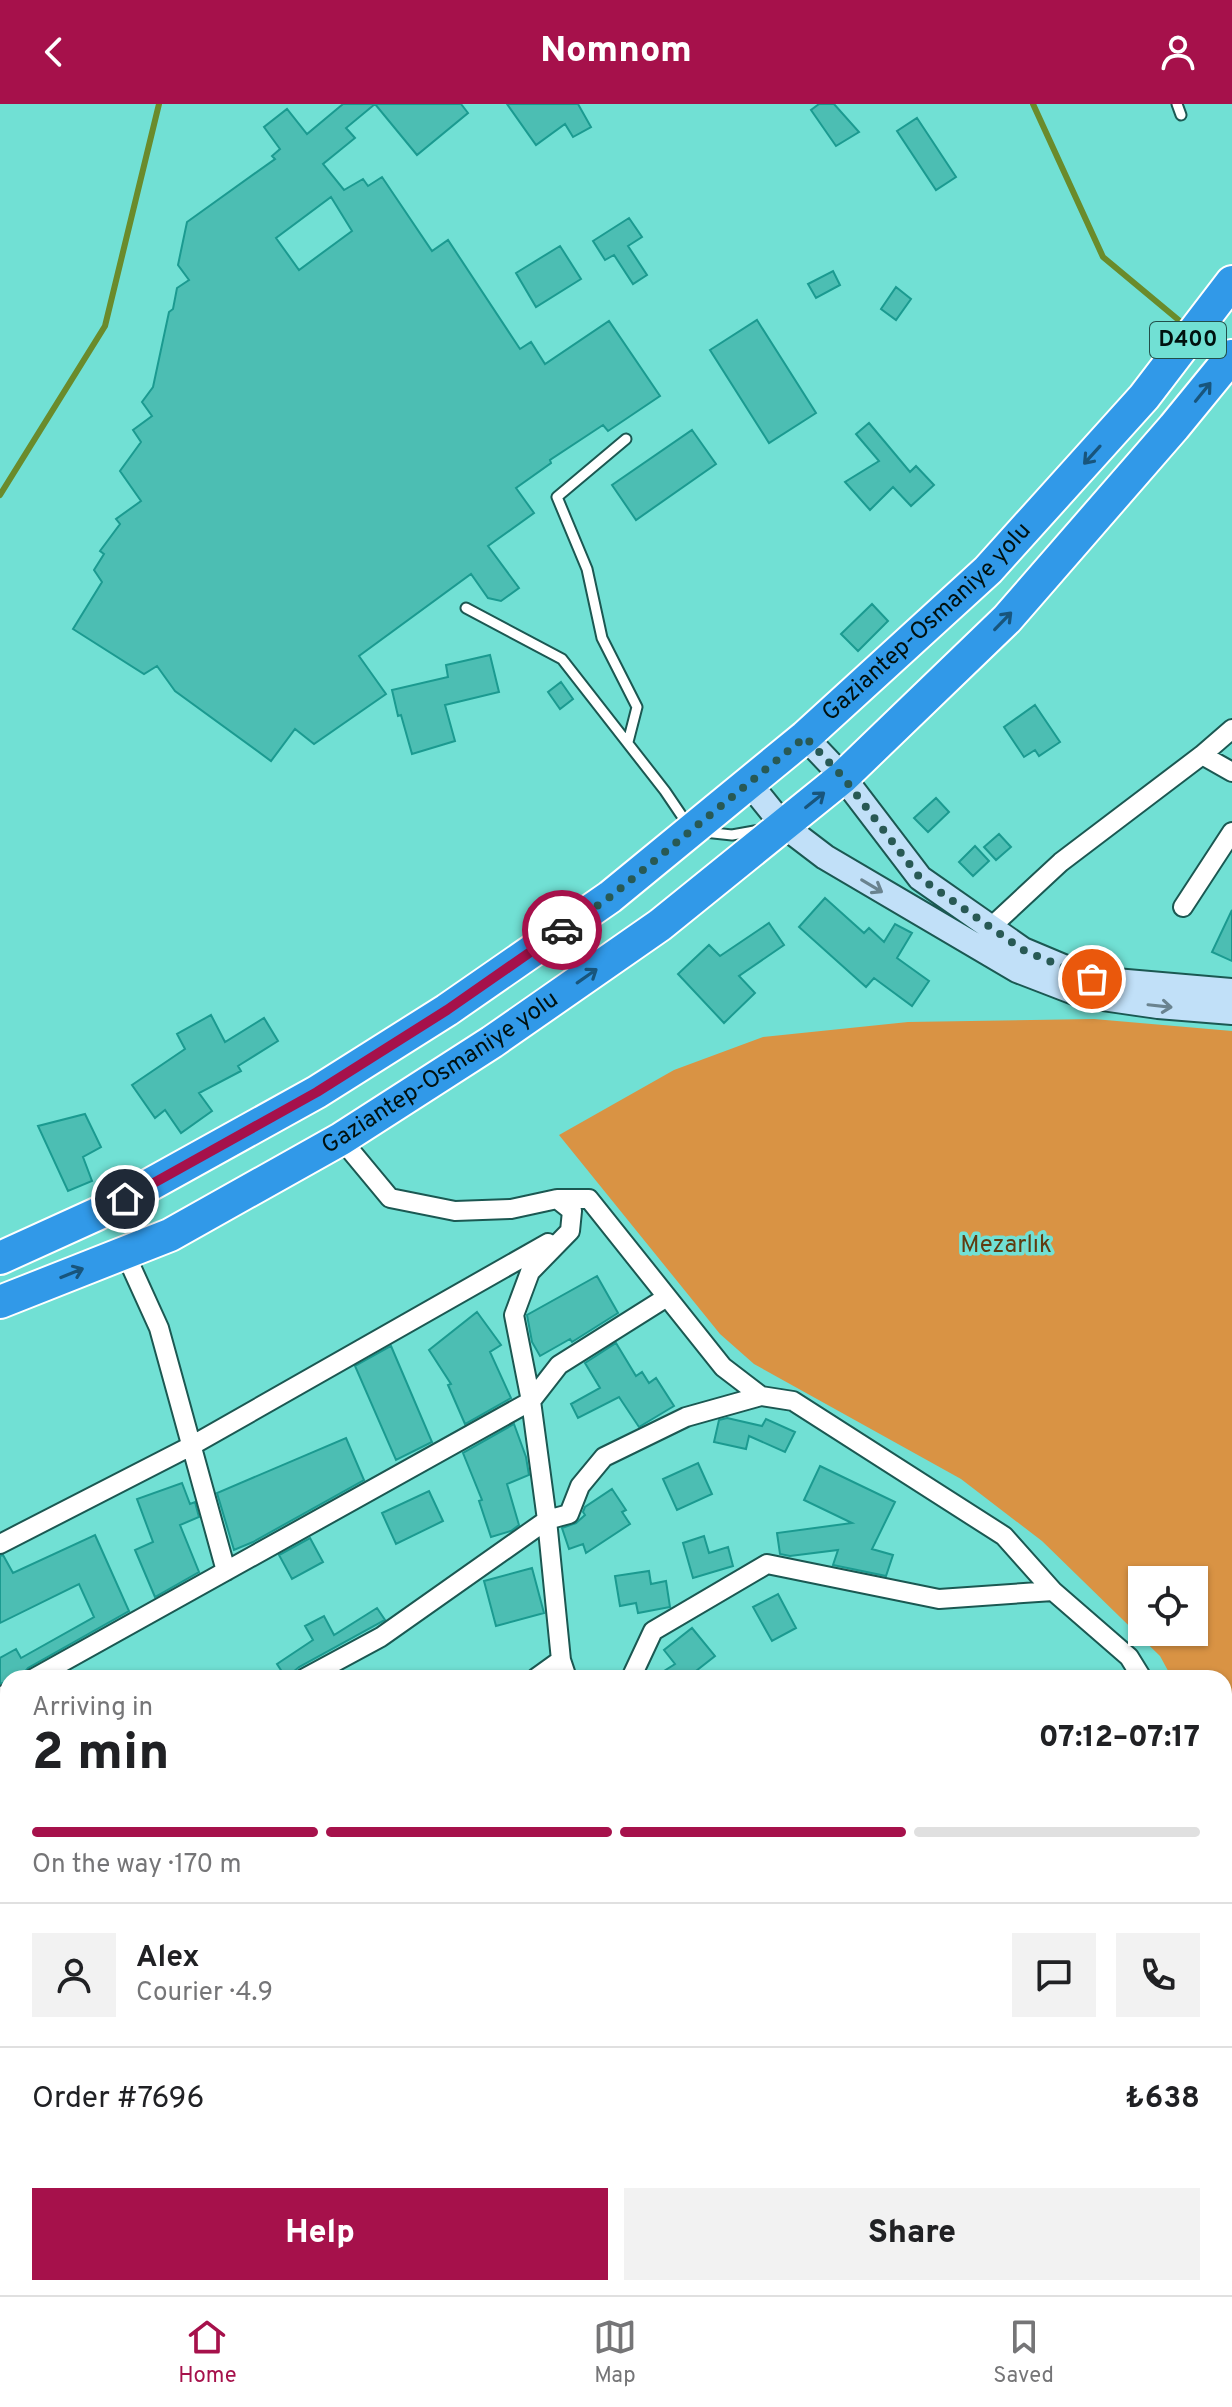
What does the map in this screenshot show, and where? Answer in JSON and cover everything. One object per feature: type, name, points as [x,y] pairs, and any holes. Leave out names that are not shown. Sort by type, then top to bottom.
[{"type":"highway","name":"Gaziantep-Osmaniye yolu","points":[[0,1258],[97,1214],[317,1092],[447,1010],[598,906],[805,737],[988,570],[1144,397],[1232,282]]},
{"type":"highway","name":"Gaziantep-Osmaniye yolu","points":[[0,1302],[170,1235],[341,1139],[492,1042],[660,925],[843,777],[1007,619],[1232,356]]},
{"type":"street","points":[[991,927],[1061,862],[1232,729]]},
{"type":"street","points":[[805,737],[843,777],[920,878],[1023,950],[1092,979],[1232,991]]},
{"type":"street","points":[[1202,755],[1232,772]]},
{"type":"street","points":[[749,783],[783,825],[825,857],[1017,970],[1082,995],[1232,1012]]},
{"type":"street","points":[[1183,907],[1232,832]]},
{"type":"street","points":[[341,1139],[390,1198],[455,1211],[511,1209],[557,1199],[589,1199],[723,1367],[761,1396]]},
{"type":"street","points":[[557,1199],[572,1211],[570,1231],[530,1272],[514,1315],[531,1401],[564,1669]]},
{"type":"street","points":[[0,1544],[191,1446],[570,1231]]},
{"type":"street","points":[[124,1251],[159,1328],[226,1571]]},
{"type":"street","points":[[48,1670],[531,1401],[559,1365],[667,1297]]},
{"type":"street","points":[[320,1670],[381,1637],[547,1520],[569,1514],[580,1486],[604,1457],[686,1417],[761,1396],[793,1401],[1004,1536],[1053,1591],[1129,1657],[1137,1670]]},
{"type":"street","points":[[635,1670],[653,1631],[767,1564],[939,1599],[1053,1591]]},
{"type":"lane","points":[[1177,104],[1181,115]]},
{"type":"lane","points":[[626,439],[557,497],[587,569],[602,638],[637,707],[628,742]]},
{"type":"lane","points":[[466,608],[562,659],[692,830],[732,835],[783,825]]},
{"type":"green space","name":"Mezarlık","points":[[1094,1019],[1232,1031],[1232,1670],[1168,1670],[1150,1646],[1208,1646],[1208,1566],[1128,1566],[1128,1625],[1042,1541],[961,1479],[754,1364],[720,1334],[559,1135],[674,1070],[763,1037],[908,1022]]},
{"type":"building","points":[[343,104],[375,104],[346,128],[355,138],[323,164],[344,190],[363,179],[368,186],[382,177],[432,251],[448,240],[520,349],[531,342],[545,364],[609,321],[660,396],[608,431],[603,425],[550,460],[551,463],[516,488],[534,513],[488,546],[519,588],[501,601],[488,598],[471,574],[359,656],[386,694],[314,744],[295,729],[271,761],[175,691],[157,666],[144,674],[73,629],[102,582],[94,570],[104,554],[100,551],[120,524],[116,519],[141,501],[120,471],[141,442],[133,430],[152,416],[142,402],[153,387],[177,288],[189,280],[178,265],[187,222],[275,159],[272,156],[280,149],[264,127],[287,109],[307,134]],"holes":[[[331,197],[352,231],[299,270],[276,238]]]},
{"type":"building","points":[[375,104],[461,104],[468,113],[417,155]]},
{"type":"building","points":[[507,104],[578,104],[591,127],[573,137],[565,124],[536,145]]},
{"type":"building","points":[[819,104],[834,104],[859,132],[836,146],[811,110]]},
{"type":"building","points":[[917,118],[956,177],[936,190],[897,131]]},
{"type":"building","points":[[629,218],[642,237],[628,246],[647,275],[633,284],[614,255],[605,260],[593,241]]},
{"type":"building","points":[[560,246],[581,279],[536,307],[516,273]]},
{"type":"building","points":[[833,271],[840,285],[816,298],[808,284]]},
{"type":"building","points":[[896,287],[911,299],[896,320],[881,309]]},
{"type":"building","points":[[757,320],[816,413],[769,443],[710,350]]},
{"type":"building","points":[[869,423],[910,472],[916,466],[934,485],[911,506],[893,487],[870,510],[845,482],[879,461],[856,434]]},
{"type":"building","points":[[692,430],[716,464],[636,520],[612,485]]},
{"type":"building","points":[[872,604],[888,621],[858,651],[841,634]]},
{"type":"building","points":[[490,655],[499,692],[445,705],[455,741],[412,754],[392,690],[448,677],[446,665]]},
{"type":"building","points":[[561,682],[573,699],[560,709],[548,692]]},
{"type":"building","points":[[1035,705],[1060,742],[1039,756],[1035,750],[1024,757],[1004,727]]},
{"type":"building","points":[[936,798],[949,812],[928,832],[914,818]]},
{"type":"building","points":[[999,834],[1011,847],[996,860],[984,847]]},
{"type":"building","points":[[975,846],[989,861],[973,876],[959,862]]},
{"type":"building","points":[[825,898],[864,933],[869,928],[884,942],[895,924],[912,933],[897,958],[929,981],[912,1006],[874,978],[866,987],[799,927]]},
{"type":"building","points":[[1232,910],[1232,961],[1212,952]]},
{"type":"building","points":[[769,923],[784,945],[739,976],[755,993],[724,1023],[678,974],[709,945],[720,956]]},
{"type":"building","points":[[211,1015],[225,1042],[264,1018],[278,1041],[238,1066],[241,1071],[199,1093],[212,1111],[181,1133],[165,1110],[155,1118],[132,1085],[185,1049],[177,1034]]},
{"type":"building","points":[[85,1114],[101,1147],[83,1157],[92,1181],[68,1191],[38,1126]]},
{"type":"building","points":[[597,1276],[618,1313],[572,1342],[570,1339],[540,1356],[532,1342],[527,1315]]},
{"type":"building","points":[[477,1312],[501,1345],[490,1352],[511,1398],[465,1424],[448,1385],[451,1384],[429,1350]]},
{"type":"building","points":[[616,1343],[636,1376],[642,1372],[649,1383],[656,1378],[674,1406],[639,1427],[619,1397],[578,1418],[571,1404],[600,1388],[585,1363]]},
{"type":"building","points":[[391,1346],[432,1442],[396,1460],[355,1366]]},
{"type":"building","points":[[727,1418],[762,1426],[766,1419],[795,1432],[785,1452],[749,1436],[746,1449],[714,1442],[719,1420]]},
{"type":"building","points":[[514,1424],[529,1475],[507,1484],[519,1525],[491,1537],[479,1501],[482,1500],[463,1453]]},
{"type":"building","points":[[346,1438],[364,1480],[234,1550],[217,1493]]},
{"type":"building","points":[[698,1463],[712,1494],[677,1510],[663,1479]]},
{"type":"building","points":[[820,1466],[895,1502],[872,1549],[893,1555],[886,1576],[833,1565],[838,1550],[790,1556],[780,1554],[777,1533],[852,1523],[804,1500]]},
{"type":"building","points":[[182,1483],[190,1504],[195,1502],[199,1517],[180,1525],[199,1572],[155,1597],[135,1550],[153,1542],[137,1499]]},
{"type":"building","points":[[612,1489],[626,1510],[622,1512],[630,1524],[586,1553],[583,1544],[569,1549],[562,1528],[576,1523],[585,1515],[585,1507]]},
{"type":"building","points":[[429,1491],[443,1521],[396,1544],[382,1513]]},
{"type":"building","points":[[95,1535],[129,1611],[26,1670],[0,1670],[0,1658],[16,1649],[21,1658],[94,1617],[79,1584],[0,1623],[0,1556],[3,1555],[13,1573]]},
{"type":"building","points":[[704,1536],[709,1553],[728,1547],[733,1566],[693,1578],[683,1543]]},
{"type":"building","points":[[310,1538],[323,1562],[292,1579],[279,1555]]},
{"type":"building","points":[[532,1568],[544,1613],[496,1626],[484,1581]]},
{"type":"building","points":[[649,1571],[651,1584],[666,1581],[670,1607],[638,1613],[636,1603],[620,1606],[615,1576]]},
{"type":"building","points":[[778,1594],[796,1628],[772,1641],[753,1607]]},
{"type":"building","points":[[377,1608],[385,1620],[295,1670],[281,1670],[277,1664],[313,1640],[305,1626],[324,1616],[334,1635]]},
{"type":"building","points":[[692,1628],[715,1656],[697,1670],[666,1670],[675,1664],[664,1650]]},
{"type":"waterway","points":[[0,495],[105,326],[159,104]]},
{"type":"waterway","points":[[1033,104],[1103,257],[1187,327]]},
{"type":"waterway","points":[[1201,340],[1220,356]]},
{"type":"way so far","points":[[562,930],[610,897],[805,737],[843,777],[920,878],[1023,950],[1092,979]]},
{"type":"route","points":[[125,1199],[317,1092],[447,1010],[562,930]]}]
